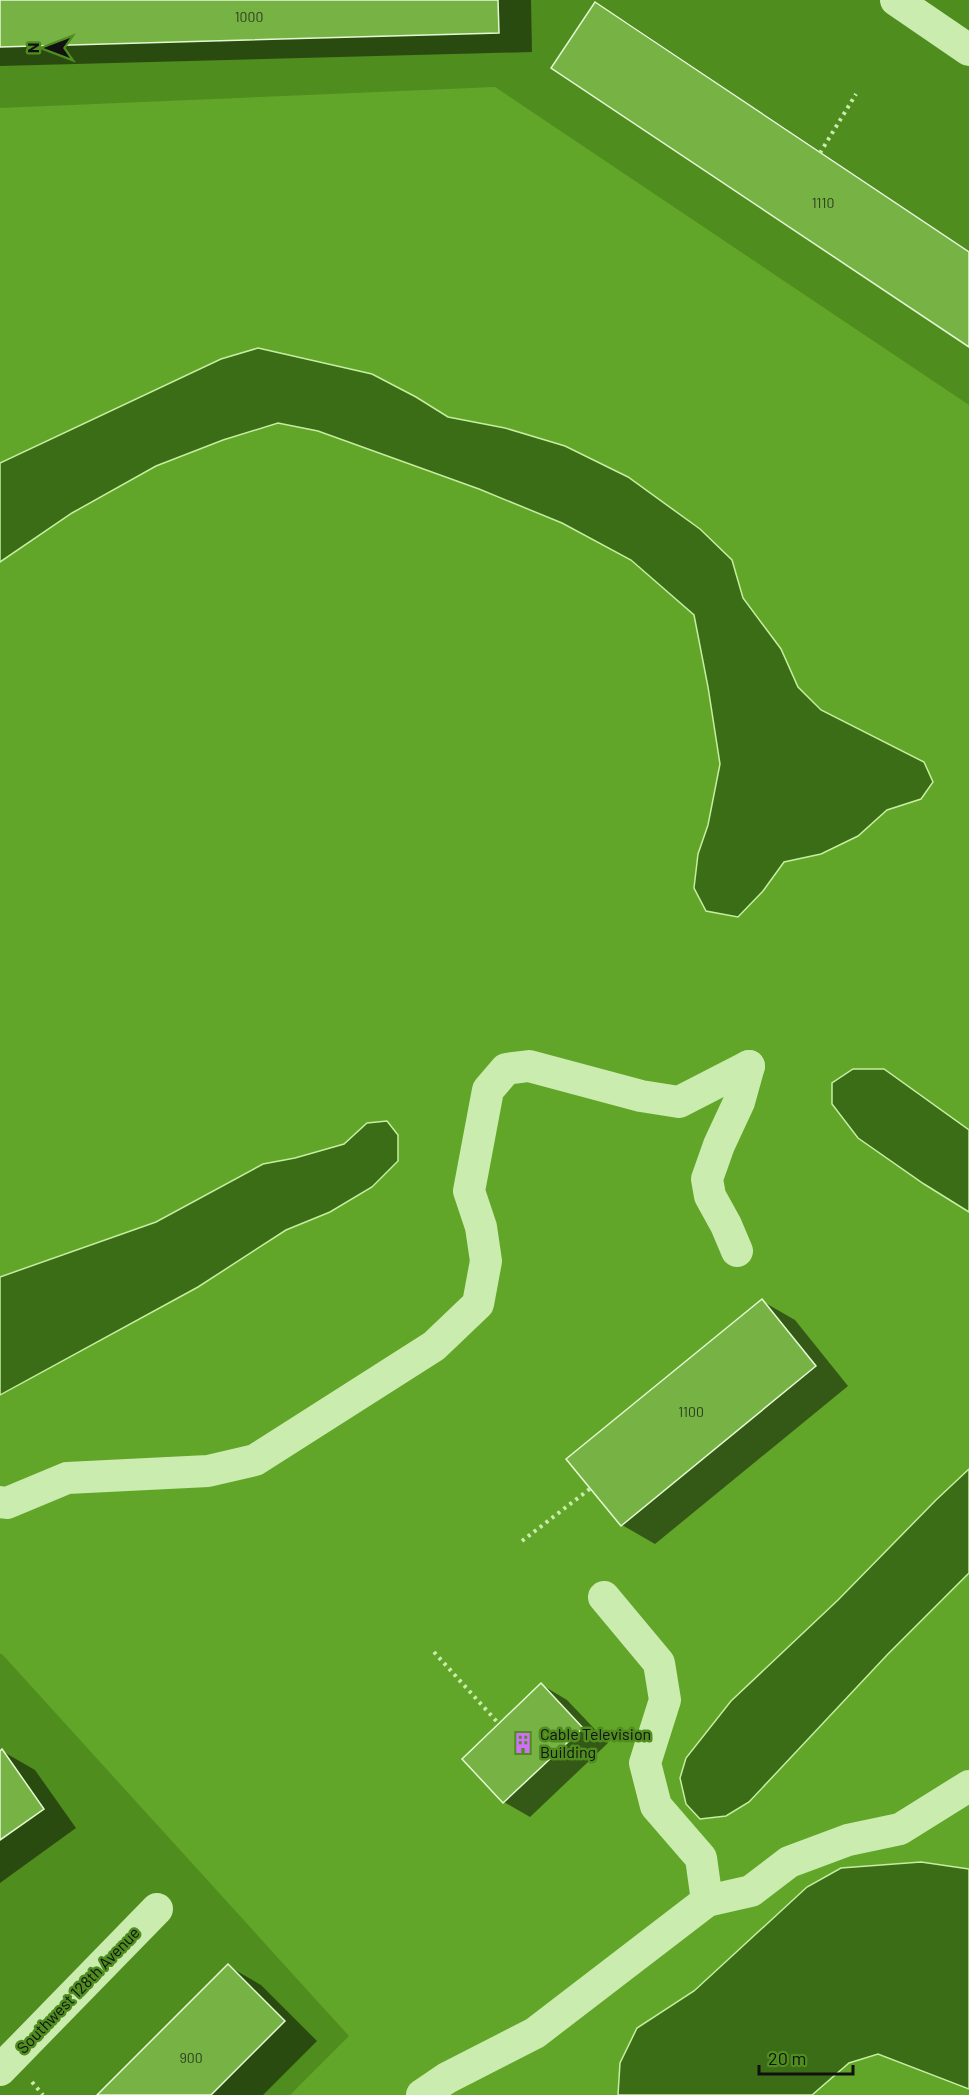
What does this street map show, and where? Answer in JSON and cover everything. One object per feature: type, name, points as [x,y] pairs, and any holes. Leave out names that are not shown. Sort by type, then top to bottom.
[{"type":"street","points":[[896,0],[969,50]]},
{"type":"street","points":[[0,1502],[7,1503],[67,1479],[208,1471],[255,1460],[435,1346],[478,1304],[486,1261],[481,1227],[470,1191],[488,1090],[506,1069],[529,1066],[641,1096],[679,1102],[749,1066],[739,1102],[719,1145],[707,1179],[710,1196],[737,1251]]},
{"type":"street","points":[[604,1597],[659,1663],[665,1700],[645,1763],[656,1806],[701,1858],[707,1901]]},
{"type":"street","points":[[422,2095],[447,2078],[535,2033],[707,1901],[751,1891],[789,1862],[848,1840],[900,1829],[969,1786]]},
{"type":"street","name":"Southwest 128th Avenue","points":[[0,2070],[157,1909]]},
{"type":"path","points":[[820,153],[856,94]]},
{"type":"path","points":[[522,1541],[591,1488]]},
{"type":"path","points":[[435,1652],[499,1724]]},
{"type":"shaded area","points":[[495,87],[969,405],[969,2095],[290,2095],[349,2036],[0,1654],[0,108]]},
{"type":"shaded area","points":[[258,348],[372,374],[448,417],[505,428],[565,446],[628,477],[700,529],[732,560],[743,598],[781,649],[798,687],[821,710],[924,762],[933,782],[921,799],[887,810],[858,836],[821,854],[784,862],[763,891],[738,917],[706,911],[694,888],[698,854],[708,825],[720,764],[694,615],[631,560],[562,523],[479,489],[318,431],[278,423],[223,440],[156,466],[72,513],[0,562],[0,463],[221,359]]},
{"type":"shaded area","points":[[853,1069],[884,1069],[969,1130],[969,1212],[858,1138],[832,1104],[832,1083]]},
{"type":"shaded area","points":[[387,1121],[398,1135],[398,1161],[372,1187],[330,1212],[286,1230],[198,1287],[0,1395],[0,1277],[156,1222],[263,1164],[295,1158],[344,1144],[367,1123]]},
{"type":"shaded area","points":[[969,1469],[969,1573],[887,1655],[749,1802],[726,1816],[700,1819],[686,1804],[680,1778],[686,1758],[731,1701],[838,1600]]},
{"type":"shaded area","points":[[921,1862],[969,1869],[969,2089],[878,2054],[849,2063],[812,2095],[618,2095],[620,2063],[637,2028],[694,1991],[807,1887],[841,1868]]},
{"type":"building","points":[[0,0],[498,0],[499,33],[0,47]]},
{"type":"building","points":[[595,2],[969,252],[969,347],[551,68]]},
{"type":"building","points":[[762,1299],[816,1366],[621,1526],[566,1459]]},
{"type":"building","name":"Cable Television Building","points":[[541,1683],[583,1728],[503,1803],[462,1759]]},
{"type":"building","points":[[2,1749],[44,1809],[0,1840],[0,1751]]},
{"type":"building","points":[[228,1964],[285,2021],[211,2095],[97,2095]]},
{"type":"place","name":"Cable Television Building","points":[[523,1743]]}]
